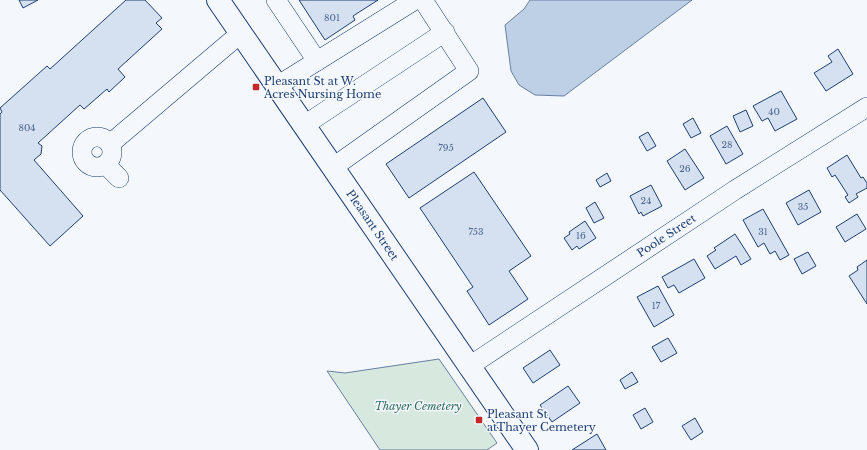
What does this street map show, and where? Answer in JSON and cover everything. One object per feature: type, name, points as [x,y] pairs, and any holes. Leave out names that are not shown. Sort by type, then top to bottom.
[{"type":"main road","name":"Pleasant Street","points":[[218,0],[468,367],[527,450]]},
{"type":"street","points":[[276,0],[317,61]]},
{"type":"street","points":[[276,86],[415,0]]},
{"type":"street","points":[[332,168],[469,71],[445,32],[422,0]]},
{"type":"street","points":[[303,126],[445,32]]},
{"type":"street","points":[[110,144],[240,34]]},
{"type":"street","name":"Poole Street","points":[[468,367],[760,173],[867,107]]},
{"type":"street","points":[[98,137],[105,139],[110,144],[113,152],[111,159],[112,171],[92,167],[85,163],[81,149],[85,142],[91,138],[98,137]]},
{"type":"green space","name":"Thayer Cemetery","points":[[439,359],[497,443],[487,450],[380,450],[327,371],[345,373]]},
{"type":"water","points":[[530,0],[692,0],[564,96],[535,95],[519,85],[511,71],[505,25],[524,9]]},
{"type":"building","points":[[19,0],[38,0],[23,8]]},
{"type":"building","points":[[126,0],[145,0],[162,18],[156,23],[162,29],[118,69],[125,77],[109,92],[107,89],[84,109],[80,105],[38,143],[42,146],[41,154],[34,160],[83,216],[50,246],[0,190],[0,114],[2,112],[0,108],[47,66],[50,69]]},
{"type":"building","points":[[299,0],[378,0],[353,16],[355,20],[325,40]]},
{"type":"building","points":[[838,49],[853,74],[826,91],[814,73],[832,62],[828,56]]},
{"type":"building","points":[[781,91],[797,119],[775,131],[768,118],[762,121],[753,106]]},
{"type":"building","points":[[483,98],[506,132],[409,198],[386,164]]},
{"type":"building","points":[[746,110],[753,126],[740,132],[733,116]]},
{"type":"building","points":[[693,118],[701,133],[691,138],[683,124]]},
{"type":"building","points":[[727,126],[743,154],[726,164],[710,136]]},
{"type":"building","points":[[648,132],[656,146],[647,151],[639,137]]},
{"type":"building","points":[[685,149],[704,178],[685,190],[667,161]]},
{"type":"building","points":[[847,155],[861,178],[863,177],[867,183],[867,188],[856,194],[858,197],[849,203],[845,197],[848,195],[835,175],[832,177],[827,168]]},
{"type":"building","points":[[474,172],[531,256],[509,271],[528,299],[489,325],[467,291],[473,287],[420,208]]},
{"type":"building","points":[[607,173],[611,181],[600,187],[596,180]]},
{"type":"building","points":[[651,185],[662,206],[643,216],[641,212],[639,214],[630,196]]},
{"type":"building","points":[[809,190],[821,212],[798,225],[786,203]]},
{"type":"building","points":[[595,202],[604,218],[594,223],[586,208]]},
{"type":"building","points":[[763,209],[789,255],[780,260],[775,251],[770,254],[764,243],[758,247],[743,220]]},
{"type":"building","points":[[857,214],[866,229],[845,242],[836,227]]},
{"type":"building","points":[[585,221],[596,238],[579,249],[577,246],[572,250],[564,238],[570,234],[569,232]]},
{"type":"building","points":[[735,234],[751,259],[741,265],[736,256],[715,269],[707,256],[716,250],[714,248]]},
{"type":"building","points":[[808,252],[816,266],[802,274],[794,259]]},
{"type":"building","points":[[694,259],[705,278],[679,293],[674,285],[668,288],[662,277]]},
{"type":"building","points":[[867,260],[867,304],[849,276],[858,270],[857,267]]},
{"type":"building","points":[[658,286],[674,315],[654,327],[637,297]]},
{"type":"building","points":[[668,338],[677,353],[661,362],[652,347]]},
{"type":"building","points":[[550,350],[560,365],[533,383],[523,368]]},
{"type":"building","points":[[632,372],[638,382],[625,389],[620,380]]},
{"type":"building","points":[[568,386],[580,403],[552,422],[540,405]]},
{"type":"building","points":[[645,408],[653,422],[641,429],[633,415]]},
{"type":"building","points":[[695,418],[703,432],[691,440],[682,426]]},
{"type":"building","points":[[597,434],[606,450],[572,450]]},
{"type":"place","name":"Pleasant St at W. Acres Nursing Home","points":[[256,87]]},
{"type":"place","name":"Pleasant St atThayer Cemetery","points":[[479,420]]}]
